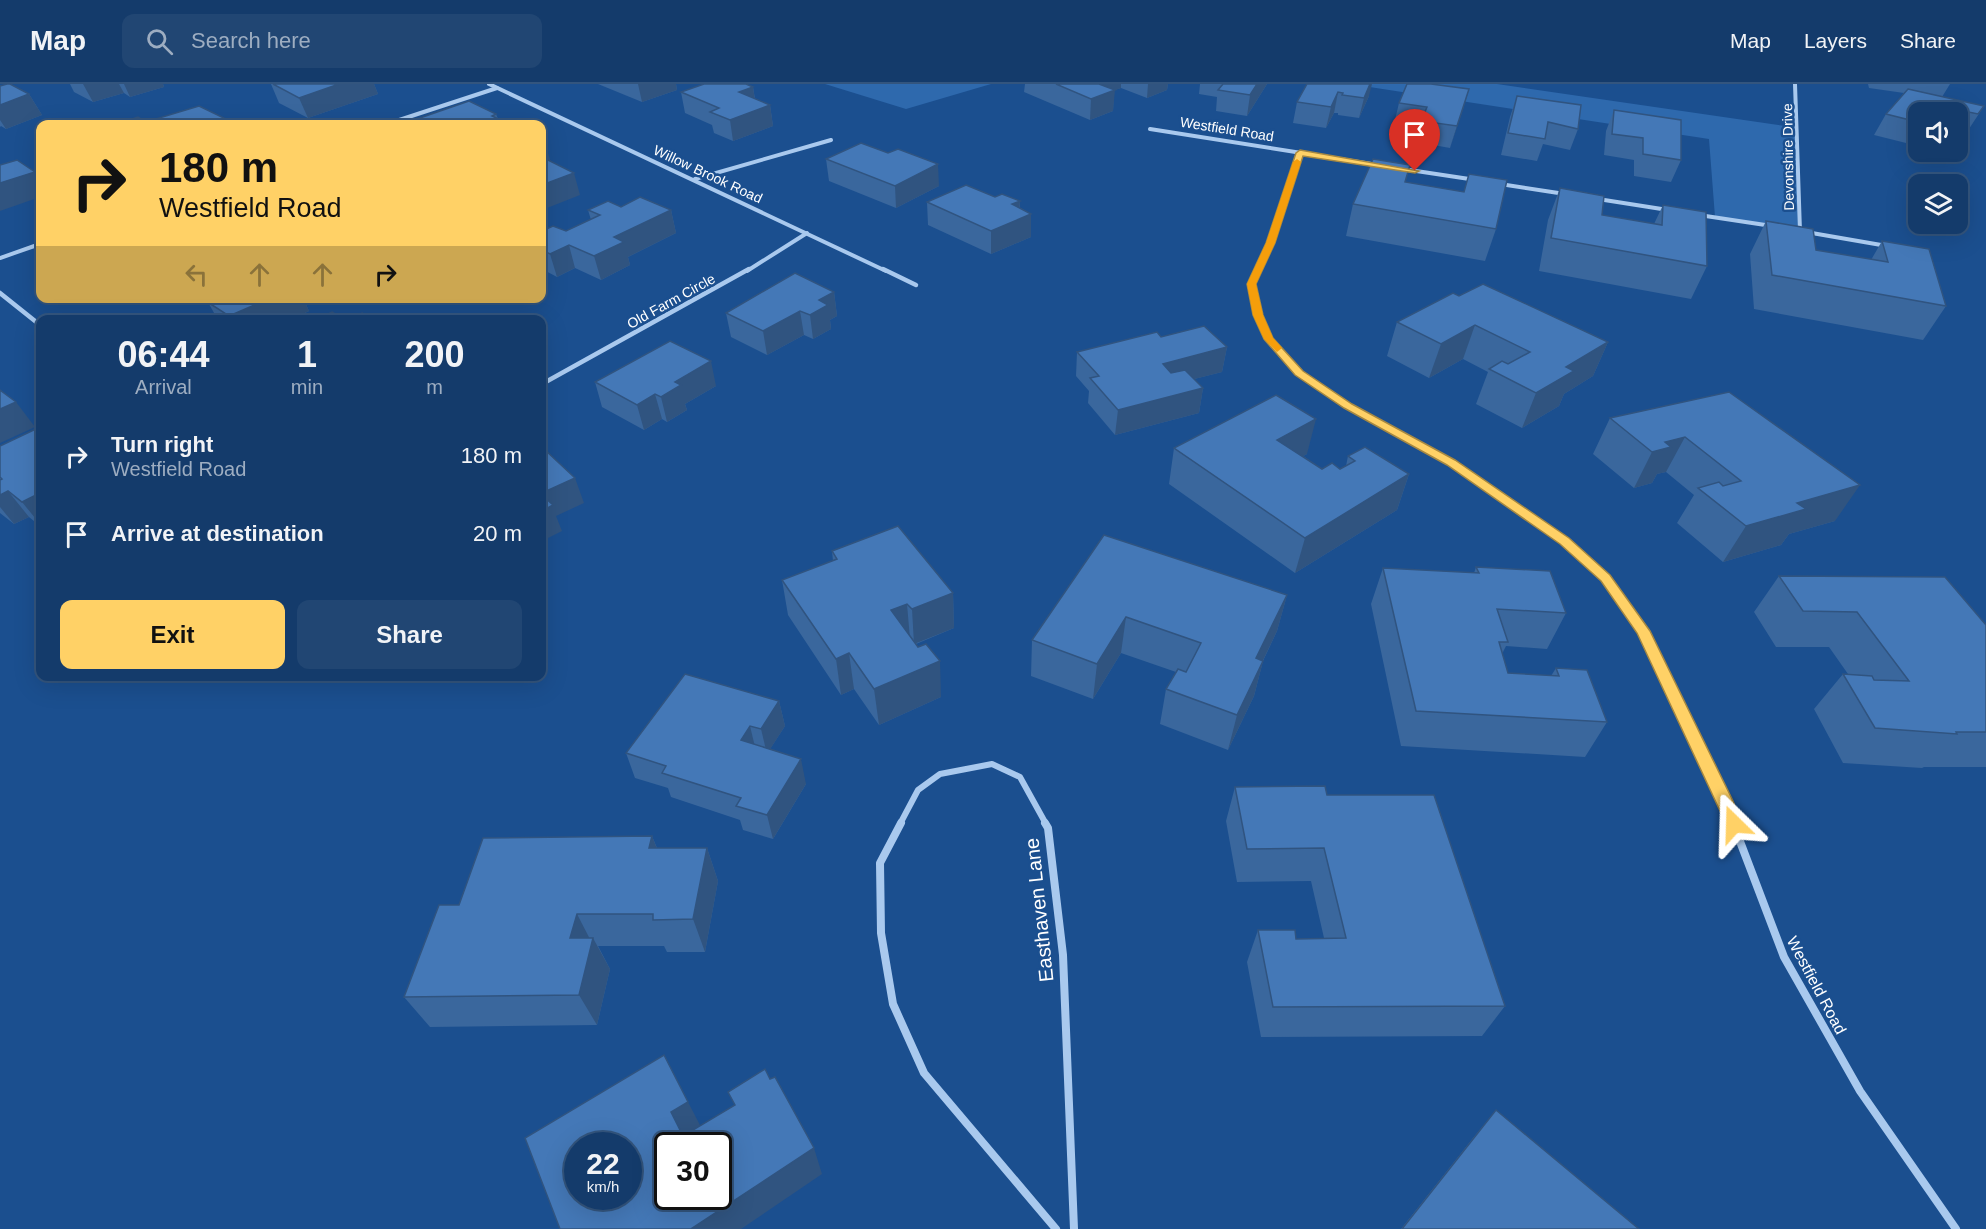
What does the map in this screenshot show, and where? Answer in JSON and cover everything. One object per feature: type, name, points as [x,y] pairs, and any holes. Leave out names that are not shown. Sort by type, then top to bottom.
[{"type":"street","name":"Willow Brook Road","points":[[489,84],[916,285]]},
{"type":"street","name":"Devonshire Drive","points":[[1795,84],[1800,231]]},
{"type":"street","points":[[399,120],[497,88]]},
{"type":"street","name":"Westfield Road","points":[[1150,129],[1383,166]]},
{"type":"street","points":[[695,179],[831,140]]},
{"type":"street","name":"Westfield Road","points":[[1300,153],[1270,243],[1251,284],[1258,315],[1269,339],[1299,373],[1348,406],[1451,462],[1564,541],[1605,578],[1643,631],[1725,801],[1784,957],[1860,1091],[1956,1229]]},
{"type":"street","points":[[1395,168],[1478,180]]},
{"type":"street","points":[[1490,182],[1573,195]]},
{"type":"street","points":[[1596,199],[1679,212]]},
{"type":"street","points":[[1691,214],[1779,227]]},
{"type":"street","points":[[1789,229],[1892,247]]},
{"type":"street","name":"Old Farm Circle","points":[[546,382],[735,278],[807,232]]},
{"type":"street","points":[[0,258],[36,245]]},
{"type":"street","points":[[0,293],[36,323]]},
{"type":"street","name":"Easthaven Lane","points":[[1056,1229],[924,1072],[893,1004],[881,933],[880,863],[918,790],[940,774],[992,764],[1020,777],[1048,828],[1063,955],[1074,1229]]},
{"type":"shaded area","points":[[825,84],[991,84],[906,109]]},
{"type":"shaded area","points":[[1350,84],[1497,84],[1798,128],[1800,231],[1715,217],[1709,139]]},
{"type":"building","points":[[7,84],[29,94],[0,105],[0,86]]},
{"type":"building","points":[[273,84],[339,84],[299,98]]},
{"type":"building","points":[[704,84],[746,84],[753,87],[739,92],[770,105],[730,120],[710,112],[719,108],[681,92]]},
{"type":"building","points":[[1056,84],[1099,84],[1115,90],[1091,99]]},
{"type":"building","points":[[1223,84],[1257,84],[1250,95],[1218,90]]},
{"type":"building","points":[[1307,84],[1370,84],[1364,98],[1342,95],[1343,93],[1338,92],[1331,107],[1297,102]]},
{"type":"building","points":[[1407,84],[1431,84],[1469,89],[1457,126],[1421,121],[1427,107],[1399,103]]},
{"type":"building","points":[[1908,89],[1966,102],[1908,102],[1908,120],[1886,114]]},
{"type":"building","points":[[1517,96],[1581,105],[1578,129],[1548,122],[1545,139],[1508,133]]},
{"type":"building","points":[[469,101],[496,114],[492,116],[500,120],[419,120],[417,119]]},
{"type":"building","points":[[1968,102],[1984,106],[1978,114],[1968,112]]},
{"type":"building","points":[[199,106],[226,119],[223,120],[153,120]]},
{"type":"building","points":[[1614,110],[1681,120],[1681,160],[1643,154],[1643,138],[1612,134]]},
{"type":"building","points":[[861,143],[888,153],[898,149],[938,164],[895,186],[826,159]]},
{"type":"building","points":[[546,159],[574,173],[546,184]]},
{"type":"building","points":[[1373,159],[1410,165],[1405,182],[1464,192],[1469,174],[1507,180],[1496,229],[1353,204]]},
{"type":"building","points":[[17,160],[35,172],[0,183],[0,165]]},
{"type":"building","points":[[966,185],[995,197],[1002,194],[1020,201],[1012,204],[1031,214],[991,231],[927,202]]},
{"type":"building","points":[[1560,188],[1604,196],[1602,215],[1662,225],[1663,205],[1706,212],[1707,266],[1551,238]]},
{"type":"building","points":[[640,197],[671,210],[614,237],[624,242],[594,256],[569,245],[550,254],[546,252],[546,229],[553,226],[566,231],[600,215],[588,210],[608,201],[621,207]]},
{"type":"building","points":[[1766,221],[1813,229],[1816,250],[1888,262],[1882,241],[1929,249],[1946,306],[1772,275]]},
{"type":"building","points":[[795,273],[834,292],[819,300],[828,305],[810,315],[800,311],[763,331],[726,313]]},
{"type":"building","points":[[1483,284],[1608,342],[1566,367],[1574,371],[1536,393],[1489,369],[1502,361],[1508,364],[1530,352],[1475,325],[1441,344],[1397,322],[1453,293],[1459,296]]},
{"type":"building","points":[[209,303],[259,303],[231,315],[227,315]]},
{"type":"building","points":[[1204,326],[1227,347],[1163,364],[1171,373],[1185,370],[1203,388],[1118,410],[1090,378],[1099,376],[1077,352],[1157,332],[1161,337]]},
{"type":"building","points":[[670,341],[711,361],[675,382],[681,385],[661,397],[655,394],[637,405],[595,382]]},
{"type":"building","points":[[0,390],[16,402],[0,409]]},
{"type":"building","points":[[1729,392],[1860,485],[1797,503],[1806,509],[1746,526],[1698,488],[1719,482],[1723,486],[1741,481],[1685,437],[1665,442],[1671,447],[1652,452],[1610,418]]},
{"type":"building","points":[[1276,395],[1316,419],[1277,440],[1322,469],[1332,463],[1340,469],[1355,461],[1348,456],[1365,447],[1409,474],[1305,538],[1174,448]]},
{"type":"building","points":[[36,429],[36,495],[22,502],[8,491],[0,495],[0,480],[2,479],[0,477],[0,446]]},
{"type":"building","points":[[546,451],[575,478],[546,491]]},
{"type":"building","points":[[546,499],[553,505],[546,509]]},
{"type":"building","points":[[898,526],[953,593],[912,609],[907,604],[891,610],[918,647],[926,644],[940,661],[874,689],[849,653],[836,659],[782,580],[837,559],[832,551]]},
{"type":"building","points":[[1104,535],[1287,595],[1256,658],[1263,661],[1237,715],[1166,689],[1178,669],[1186,672],[1201,643],[1126,617],[1097,664],[1032,640]]},
{"type":"building","points":[[1476,567],[1550,571],[1566,613],[1497,609],[1508,642],[1499,642],[1508,673],[1559,676],[1556,668],[1587,670],[1607,722],[1416,711],[1383,568],[1479,573]]},
{"type":"building","points":[[1779,576],[1945,577],[1986,625],[1986,732],[1956,732],[1957,734],[1875,728],[1843,674],[1872,676],[1874,680],[1909,681],[1857,612],[1803,611]]},
{"type":"building","points":[[685,674],[779,701],[761,729],[750,726],[741,740],[801,759],[767,815],[736,806],[741,798],[662,773],[666,766],[626,753]]},
{"type":"building","points":[[1325,786],[1327,795],[1434,795],[1505,1006],[1273,1007],[1258,930],[1295,930],[1296,939],[1346,938],[1324,848],[1247,849],[1235,787]]},
{"type":"building","points":[[652,836],[649,848],[707,848],[693,919],[653,920],[653,914],[577,914],[570,938],[593,938],[579,995],[404,997],[439,905],[459,905],[483,838]]},
{"type":"building","points":[[664,1055],[688,1102],[671,1112],[681,1132],[654,1132],[654,1210],[720,1210],[691,1229],[560,1229],[525,1138]]},
{"type":"building","points":[[765,1069],[770,1079],[775,1077],[814,1148],[732,1202],[732,1132],[690,1132],[735,1105],[728,1092]]},
{"type":"building","points":[[1496,1110],[1639,1229],[1402,1229]]},
{"type":"slow traffic","points":[[1277,348],[1269,339],[1258,315],[1251,284],[1270,243],[1297,162]]},
{"type":"route","points":[[1415,171],[1300,153],[1270,243],[1251,284],[1258,315],[1269,339],[1299,373],[1348,406],[1451,462],[1564,541],[1605,578],[1643,631],[1734,824]]}]
